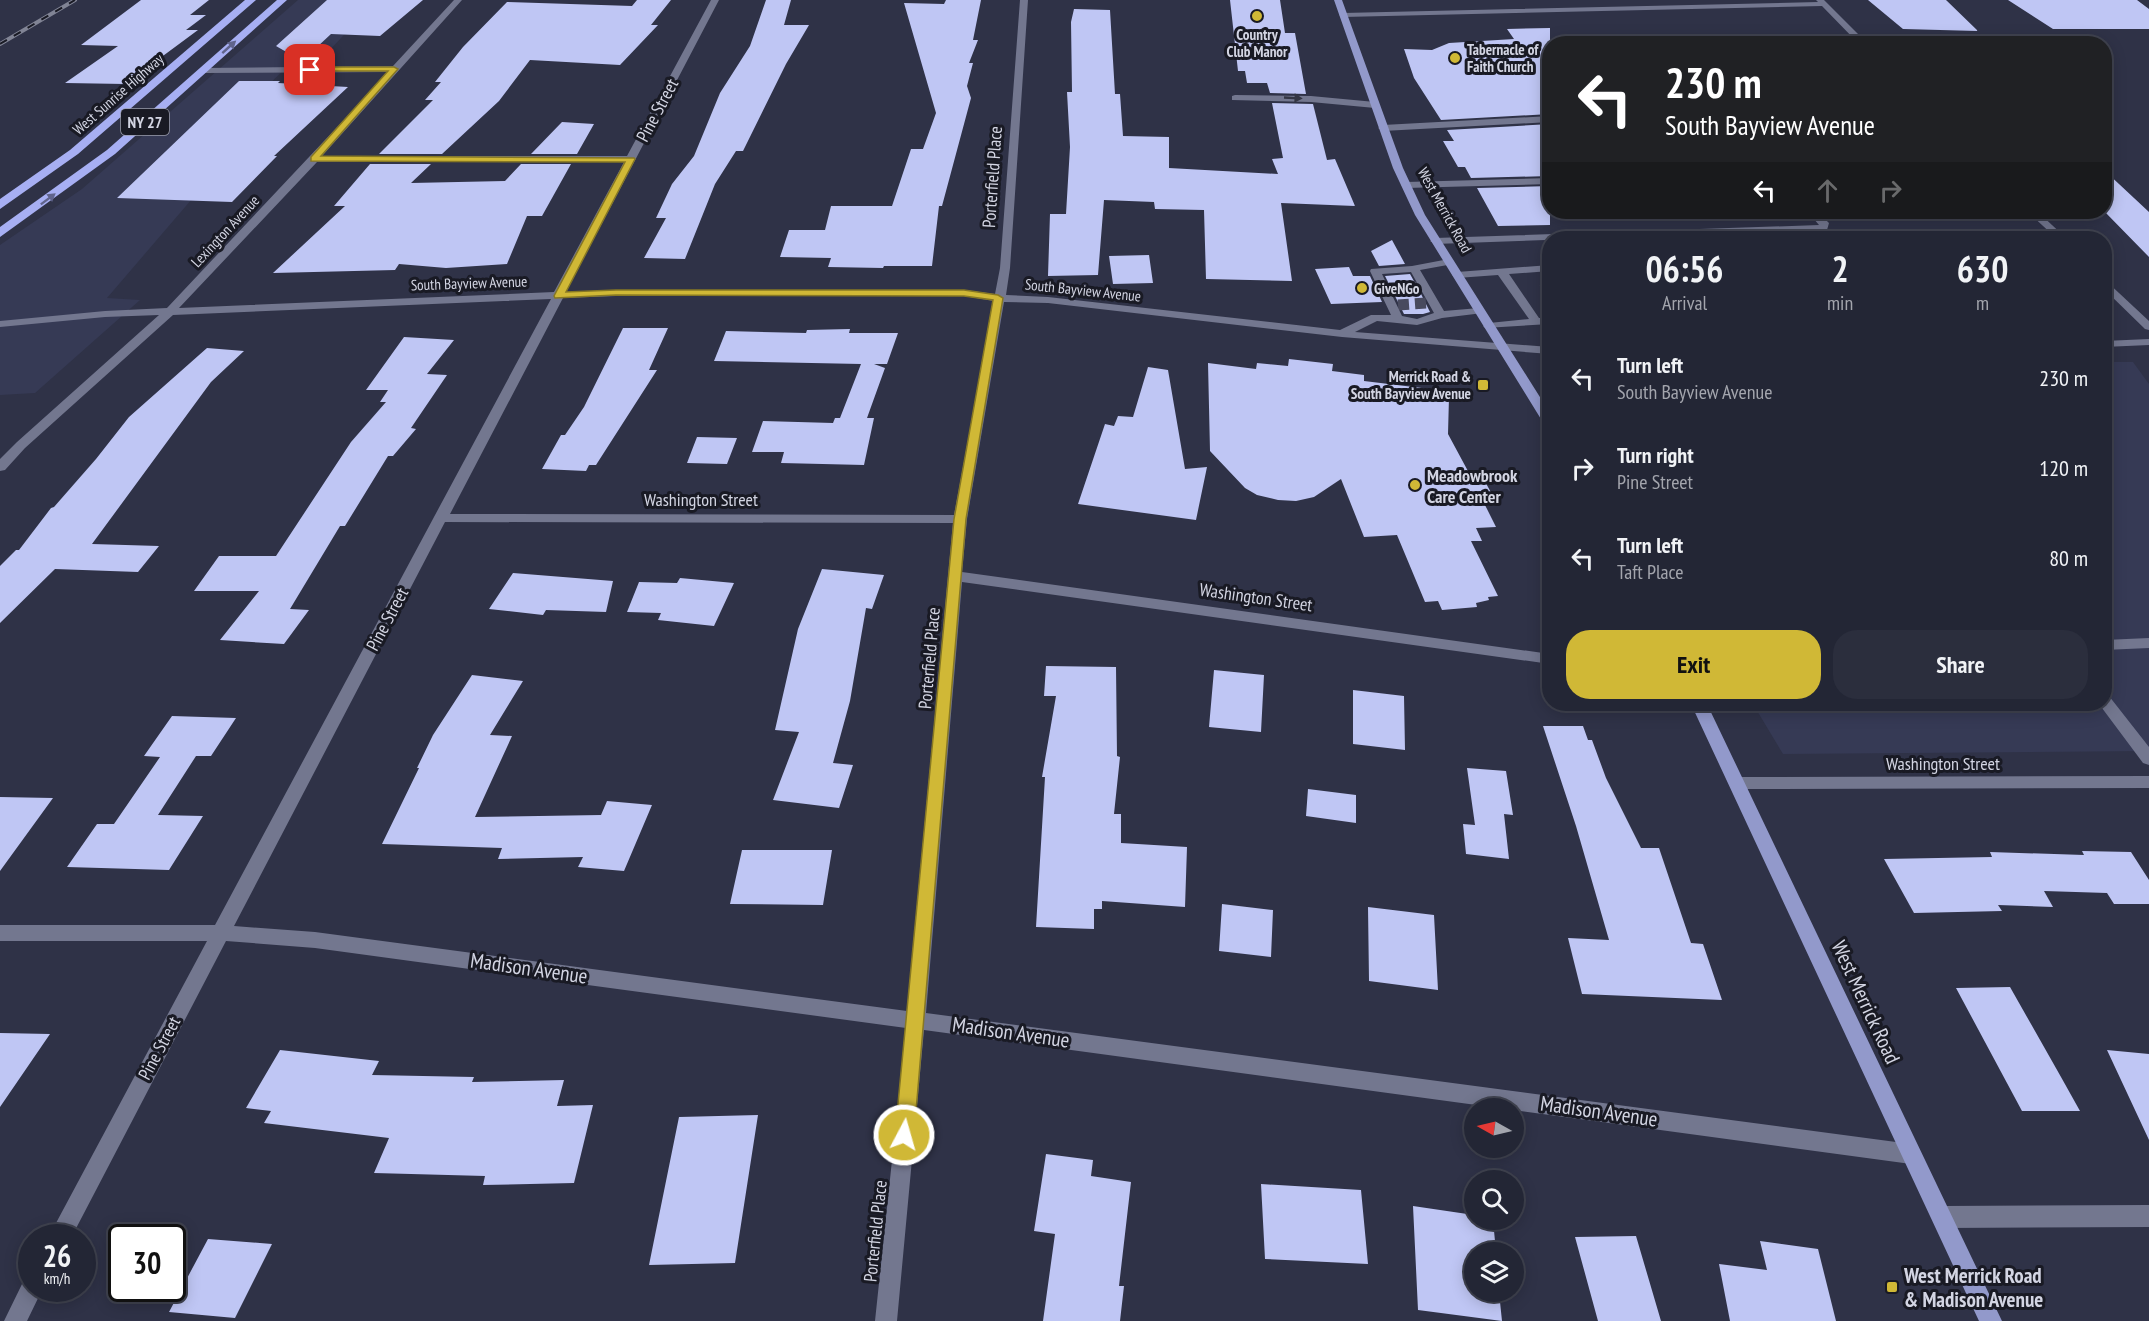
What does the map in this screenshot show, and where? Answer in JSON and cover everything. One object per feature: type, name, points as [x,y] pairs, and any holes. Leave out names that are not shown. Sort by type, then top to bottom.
[{"type":"highway","name":"West Sunrise Highway","points":[[0,205],[74,152],[251,0]]},
{"type":"highway","name":"NY 27","points":[[0,233],[111,152],[282,0]]},
{"type":"main road","name":"West Merrick Road","points":[[1338,0],[1383,128],[1406,185],[1435,241],[1542,412]]},
{"type":"main road","name":"West Merrick Road","points":[[1702,711],[1991,1321]]},
{"type":"street","name":"Lexington Avenue","points":[[0,467],[21,445],[170,311],[314,159],[458,0]]},
{"type":"street","name":"Pine Street","points":[[66,1224],[715,0]]},
{"type":"street","name":"Porterfield Place","points":[[886,1321],[916,1019],[960,519],[1005,268],[1024,0]]},
{"type":"street","points":[[1460,0],[1469,12]]},
{"type":"street","points":[[1343,15],[1822,2],[1856,36]]},
{"type":"street","points":[[204,70],[394,69]]},
{"type":"street","points":[[1235,98],[1311,99],[1375,105]]},
{"type":"street","points":[[1383,128],[1542,119]]},
{"type":"street","points":[[314,159],[631,159]]},
{"type":"street","points":[[1406,185],[1542,181]]},
{"type":"street","points":[[1784,231],[1823,228],[1824,223],[1820,219]]},
{"type":"street","points":[[2041,219],[2053,231]]},
{"type":"street","points":[[1435,241],[1542,239]]},
{"type":"street","points":[[1398,319],[1386,288],[1375,271],[1414,269],[1449,262]]},
{"type":"street","points":[[1457,275],[1542,268]]},
{"type":"street","points":[[1414,269],[1430,303],[1441,315]]},
{"type":"street","points":[[1533,269],[1542,280]]},
{"type":"street","points":[[1501,271],[1536,322]]},
{"type":"street","points":[[2112,290],[2149,327]]},
{"type":"street","name":"South Bayview Avenue","points":[[0,324],[105,314],[616,292],[964,293],[998,298],[1048,300],[1342,334],[1542,351]]},
{"type":"street","points":[[1342,334],[1375,317],[1418,322],[1441,315],[1479,311]]},
{"type":"street","points":[[1418,322],[1421,341]]},
{"type":"street","points":[[1489,326],[1542,322]]},
{"type":"street","points":[[2112,344],[2149,342]]},
{"type":"street","name":"Washington Street","points":[[441,518],[960,519]]},
{"type":"street","name":"Washington Street","points":[[956,576],[1542,658]]},
{"type":"street","points":[[2112,645],[2149,643]]},
{"type":"street","points":[[2112,710],[2149,759]]},
{"type":"street","name":"Washington Street","points":[[1737,783],[2149,782]]},
{"type":"street","name":"Madison Avenue","points":[[0,933],[220,933],[315,940],[1911,1154]]},
{"type":"street","points":[[1943,1217],[2149,1216]]},
{"type":"street","points":[[15,1321],[25,1302]]},
{"type":"shaded area","points":[[298,0],[349,0],[354,24],[316,65],[289,65],[223,128],[252,129],[107,298],[140,300],[35,393],[0,395],[0,245],[82,189]]},
{"type":"shaded area","points":[[2112,362],[2133,362],[2149,384],[2149,751],[1783,754],[1757,711],[2112,711]]},
{"type":"building","points":[[141,0],[209,0],[190,15],[206,15],[186,30],[198,30],[125,84],[65,83],[118,46],[81,45]]},
{"type":"building","points":[[327,0],[423,0],[380,36],[331,34],[302,61],[276,46]]},
{"type":"building","points":[[637,0],[671,0],[651,25],[658,25],[620,65],[530,60],[499,101],[442,154],[379,154],[433,100],[425,100],[441,82],[435,82],[463,47],[507,2],[632,6]]},
{"type":"building","points":[[766,0],[791,0],[784,25],[809,25],[786,64],[743,151],[736,151],[715,184],[685,259],[644,258],[666,218],[656,218],[672,184],[694,156],[720,93],[750,46]]},
{"type":"building","points":[[946,0],[981,0],[973,40],[978,40],[969,63],[973,63],[967,86],[971,98],[942,206],[939,206],[932,266],[828,267],[831,258],[780,257],[789,230],[825,230],[831,206],[892,206],[911,149],[923,149],[936,113],[904,3],[944,4]]},
{"type":"building","points":[[1230,0],[1280,0],[1285,33],[1295,33],[1306,94],[1270,93],[1267,83],[1247,83],[1245,71],[1238,71]]},
{"type":"building","points":[[1868,0],[1946,0],[1978,31],[1903,29]]},
{"type":"building","points":[[2008,0],[2137,0],[2149,9],[2149,29],[2053,29]]},
{"type":"building","points":[[1074,9],[1110,10],[1115,94],[1120,94],[1123,136],[1169,137],[1169,168],[1278,174],[1272,159],[1283,158],[1272,103],[1313,104],[1327,160],[1335,159],[1355,206],[1281,203],[1292,281],[1206,279],[1204,210],[1155,209],[1154,202],[1104,200],[1098,275],[1048,276],[1050,214],[1066,214],[1070,147],[1067,92],[1072,92],[1071,22]]},
{"type":"building","points":[[1550,28],[1550,36],[1542,36],[1542,114],[1441,120],[1414,78],[1404,49],[1432,50],[1449,43],[1514,39],[1507,29]]},
{"type":"building","points":[[239,81],[280,81],[278,83],[348,87],[274,156],[277,156],[232,202],[117,198]]},
{"type":"building","points":[[562,122],[594,124],[577,154],[531,154]]},
{"type":"building","points":[[1542,124],[1542,176],[1471,178],[1465,167],[1458,167],[1443,141],[1454,141],[1447,130]]},
{"type":"building","points":[[370,164],[431,164],[411,183],[505,181],[521,164],[571,164],[542,216],[527,216],[507,264],[446,268],[399,264],[395,270],[273,273],[345,206],[334,206]]},
{"type":"building","points":[[2112,177],[2149,212],[2149,257],[2112,219]]},
{"type":"building","points":[[1542,186],[1542,219],[1550,219],[1550,225],[1498,226],[1477,188]]},
{"type":"building","points":[[1392,240],[1405,264],[1379,266],[1371,251]]},
{"type":"building","points":[[1149,255],[1153,283],[1113,284],[1109,256]]},
{"type":"building","points":[[1349,267],[1353,276],[1370,276],[1382,302],[1331,304],[1315,269]]},
{"type":"building","points":[[1410,274],[1430,312],[1404,314],[1385,276]]},
{"type":"building","points":[[623,328],[668,328],[649,370],[657,370],[596,465],[589,465],[586,471],[542,469],[561,435],[565,435],[584,407]]},
{"type":"building","points":[[850,329],[849,333],[898,333],[887,364],[874,364],[885,368],[867,418],[874,418],[864,465],[781,463],[784,452],[752,452],[763,421],[833,423],[835,418],[840,418],[861,364],[714,361],[726,331],[806,333],[807,330]]},
{"type":"building","points":[[404,337],[454,340],[427,374],[447,375],[411,428],[416,429],[393,456],[388,456],[345,526],[340,526],[290,609],[309,610],[284,644],[220,640],[259,591],[194,591],[219,556],[276,556],[351,442],[386,402],[380,402],[388,390],[366,390]]},
{"type":"building","points":[[207,348],[244,351],[211,382],[92,544],[159,546],[138,572],[55,569],[0,623],[0,566],[16,550],[19,550],[51,508],[96,459],[129,417]]},
{"type":"building","name":"Meadowbrook Care Center","points":[[1289,359],[1333,364],[1332,371],[1364,375],[1364,381],[1430,389],[1430,395],[1449,397],[1448,434],[1469,473],[1480,472],[1496,502],[1484,503],[1496,527],[1476,528],[1482,541],[1471,541],[1498,596],[1488,597],[1489,600],[1476,603],[1477,607],[1442,610],[1438,601],[1425,602],[1397,535],[1364,537],[1341,479],[1314,497],[1296,501],[1278,500],[1257,495],[1245,488],[1210,451],[1208,363],[1256,369],[1257,363],[1288,366]]},
{"type":"building","points":[[1148,367],[1168,370],[1185,469],[1207,467],[1196,520],[1078,504],[1105,424],[1114,426],[1118,416],[1133,417]]},
{"type":"building","points":[[697,437],[737,438],[727,464],[687,463]]},
{"type":"building","points":[[822,569],[884,575],[872,609],[866,608],[850,701],[833,763],[853,765],[839,808],[773,800],[799,732],[775,730],[798,629]]},
{"type":"building","points":[[513,573],[613,581],[606,612],[546,610],[543,615],[489,609]]},
{"type":"building","points":[[680,578],[734,583],[714,626],[658,620],[661,613],[627,612],[639,582],[677,583]]},
{"type":"building","points":[[1046,666],[1116,667],[1117,756],[1120,757],[1114,814],[1121,814],[1121,843],[1187,847],[1185,907],[1102,901],[1102,909],[1094,909],[1094,929],[1036,927],[1045,777],[1042,777],[1056,696],[1044,696]]},
{"type":"building","points":[[1214,670],[1264,675],[1261,732],[1209,727]]},
{"type":"building","points":[[472,675],[523,681],[490,735],[512,736],[475,817],[601,815],[607,801],[652,805],[624,871],[578,867],[583,857],[498,859],[502,848],[382,844],[433,735]]},
{"type":"building","points":[[1353,690],[1404,696],[1405,750],[1353,744]]},
{"type":"building","points":[[172,716],[236,718],[211,756],[196,756],[158,815],[203,816],[169,870],[67,867],[97,824],[114,824],[160,757],[144,756]]},
{"type":"building","points":[[1543,726],[1583,726],[1588,740],[1592,740],[1606,778],[1641,848],[1659,848],[1691,943],[1703,944],[1722,1000],[1582,994],[1568,938],[1609,940],[1576,826]]},
{"type":"building","points":[[1467,768],[1506,771],[1513,815],[1504,814],[1509,859],[1466,854],[1463,824],[1475,825]]},
{"type":"building","points":[[1308,789],[1356,795],[1356,823],[1306,816]]},
{"type":"building","points":[[0,797],[53,798],[0,871]]},
{"type":"building","points":[[742,850],[832,850],[823,905],[730,904]]},
{"type":"building","points":[[2082,851],[2131,852],[2149,880],[2149,904],[2114,904],[2107,893],[2044,891],[2053,907],[1998,905],[2002,911],[1914,913],[1884,859],[1992,857],[1990,852],[2084,855]]},
{"type":"building","points":[[1222,904],[1273,910],[1271,957],[1219,951]]},
{"type":"building","points":[[1368,907],[1434,915],[1438,990],[1369,981]]},
{"type":"building","points":[[2010,987],[2080,1111],[2022,1111],[1956,988]]},
{"type":"building","points":[[0,1033],[50,1034],[0,1107]]},
{"type":"building","points":[[280,1050],[379,1061],[372,1075],[474,1077],[472,1082],[564,1080],[557,1106],[593,1105],[574,1183],[483,1185],[485,1176],[374,1173],[389,1138],[264,1123],[271,1111],[246,1108]]},
{"type":"building","points":[[2107,1050],[2149,1054],[2149,1140]]},
{"type":"building","points":[[758,1115],[735,1263],[649,1265],[679,1117]]},
{"type":"building","points":[[1046,1154],[1093,1160],[1091,1176],[1131,1182],[1119,1286],[1124,1286],[1120,1321],[1043,1321],[1055,1234],[1034,1231]]},
{"type":"building","points":[[1261,1184],[1361,1190],[1368,1264],[1265,1259]]},
{"type":"building","points":[[1413,1206],[1464,1214],[1464,1230],[1494,1230],[1495,1242],[1464,1242],[1464,1302],[1500,1302],[1502,1321],[1418,1310]]},
{"type":"building","points":[[1636,1236],[1661,1321],[1598,1321],[1575,1237]]},
{"type":"building","points":[[208,1239],[272,1244],[235,1318],[169,1312],[174,1302],[186,1302],[186,1280]]},
{"type":"building","points":[[1760,1241],[1818,1249],[1836,1321],[1730,1321],[1719,1264],[1767,1270]]},
{"type":"tunnel","points":[[1389,288],[1417,287]]},
{"type":"tunnel","points":[[1398,305],[1426,303]]},
{"type":"railway","points":[[0,44],[75,0]]},
{"type":"place","name":"Country Club Manor","points":[[1257,16]]},
{"type":"place","name":"Tabernacle of Faith Church","points":[[1455,58]]},
{"type":"place","name":"GiveNGo","points":[[1362,288]]},
{"type":"place","name":"Merrick Road & South Bayview Avenue","points":[[1483,385]]},
{"type":"place","name":"Meadowbrook Care Center","points":[[1415,485]]},
{"type":"place","name":"West Merrick Road & Madison Avenue","points":[[1892,1287]]},
{"type":"route","points":[[310,70],[394,69],[314,159],[631,159],[559,296],[616,292],[964,293],[998,298],[960,519],[960,540],[904,1135]]}]
